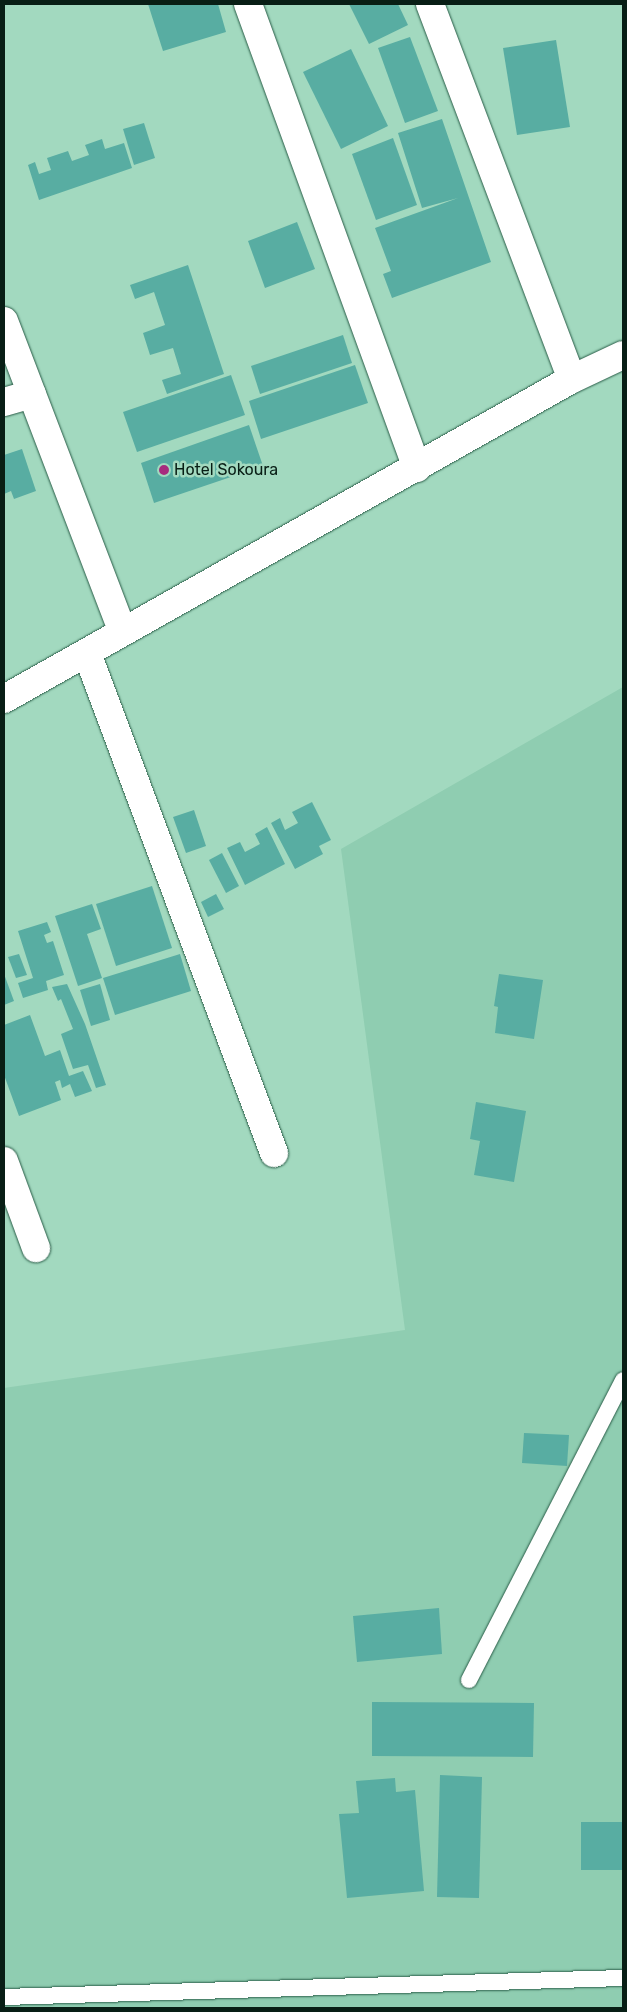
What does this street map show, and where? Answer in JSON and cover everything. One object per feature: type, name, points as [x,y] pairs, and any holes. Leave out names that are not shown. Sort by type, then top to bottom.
[{"type":"street","points":[[248,4],[417,468]]},
{"type":"street","points":[[430,4],[572,379]]},
{"type":"street","points":[[4,321],[122,630]]},
{"type":"street","points":[[4,699],[88,653],[122,630],[417,468],[572,379],[623,355]]},
{"type":"street","points":[[4,402],[32,394]]},
{"type":"street","points":[[88,653],[274,1153]]},
{"type":"street","points":[[4,1161],[36,1248]]},
{"type":"lane","points":[[470,1680],[623,1380]]},
{"type":"lane","points":[[4,1996],[623,1978]]},
{"type":"shaded area","points":[[623,687],[623,2008],[4,2008],[4,1388],[405,1330],[341,849]]},
{"type":"building","points":[[148,4],[218,4],[226,32],[163,51]]},
{"type":"building","points":[[349,4],[398,4],[408,25],[369,44]]},
{"type":"building","points":[[410,37],[438,111],[405,123],[378,48]]},
{"type":"building","points":[[556,40],[570,127],[517,135],[503,48]]},
{"type":"building","points":[[351,49],[388,126],[341,149],[303,72]]},
{"type":"building","points":[[442,119],[491,262],[392,298],[383,274],[391,271],[375,228],[458,198],[422,208],[398,133]]},
{"type":"building","points":[[144,123],[155,158],[134,165],[123,129]]},
{"type":"building","points":[[393,138],[417,205],[376,220],[352,154]]},
{"type":"building","points":[[102,139],[105,149],[124,143],[132,168],[39,200],[28,165],[35,162],[39,174],[51,170],[47,158],[68,151],[72,161],[89,155],[85,145]]},
{"type":"building","points":[[297,222],[315,269],[265,288],[248,241]]},
{"type":"building","points":[[188,265],[224,374],[167,394],[162,380],[181,374],[173,348],[150,355],[143,333],[165,325],[154,292],[135,299],[130,285]]},
{"type":"building","points":[[343,335],[352,363],[260,394],[251,366]]},
{"type":"building","points":[[355,365],[368,403],[261,439],[249,401]]},
{"type":"building","points":[[231,375],[245,415],[137,452],[123,412]]},
{"type":"building","points":[[249,425],[263,466],[154,503],[141,463]]},
{"type":"building","points":[[22,449],[36,491],[14,499],[11,491],[4,494],[4,455]]},
{"type":"building","points":[[312,802],[331,840],[319,846],[323,854],[295,869],[271,823],[280,818],[285,830],[298,823],[292,812]]},
{"type":"building","points":[[194,810],[206,846],[186,853],[173,817]]},
{"type":"building","points":[[267,827],[285,864],[245,885],[227,848],[240,842],[245,852],[260,844],[255,834]]},
{"type":"building","points":[[222,853],[239,886],[226,893],[209,860]]},
{"type":"building","points":[[152,886],[172,948],[116,966],[96,904]]},
{"type":"building","points":[[216,894],[224,909],[208,917],[201,902]]},
{"type":"building","points":[[92,904],[101,929],[87,934],[102,978],[78,986],[55,916]]},
{"type":"building","points":[[47,922],[51,932],[44,935],[47,943],[53,941],[64,975],[46,981],[48,990],[23,998],[18,983],[33,978],[18,931]]},
{"type":"building","points":[[19,954],[27,975],[16,978],[8,957]]},
{"type":"building","points":[[180,954],[191,991],[115,1015],[103,978]]},
{"type":"building","points":[[4,974],[14,1001],[4,1005]]},
{"type":"building","points":[[499,974],[543,980],[534,1039],[495,1033],[498,1007],[494,1006]]},
{"type":"building","points":[[67,984],[85,1024],[106,1085],[96,1088],[88,1065],[73,1069],[61,1034],[73,1029],[61,999],[58,1001],[52,987]]},
{"type":"building","points":[[100,984],[110,1020],[91,1026],[80,990]]},
{"type":"building","points":[[30,1015],[45,1056],[60,1050],[69,1076],[83,1071],[92,1091],[75,1097],[70,1084],[62,1088],[60,1080],[55,1082],[61,1100],[19,1116],[4,1075],[4,1025]]},
{"type":"building","points":[[476,1102],[526,1111],[514,1182],[474,1175],[480,1141],[470,1139]]},
{"type":"building","points":[[524,1433],[569,1435],[567,1466],[522,1463]]},
{"type":"building","points":[[439,1608],[442,1654],[357,1662],[353,1616]]},
{"type":"building","points":[[372,1702],[534,1703],[533,1757],[372,1756]]},
{"type":"building","points":[[440,1775],[482,1777],[479,1898],[437,1897]]},
{"type":"building","points":[[395,1778],[396,1792],[415,1790],[424,1891],[347,1898],[339,1814],[359,1813],[356,1781]]},
{"type":"building","points":[[581,1822],[623,1822],[623,1870],[581,1870]]},
{"type":"place","name":"Hotel Sokoura","points":[[164,470]]}]
